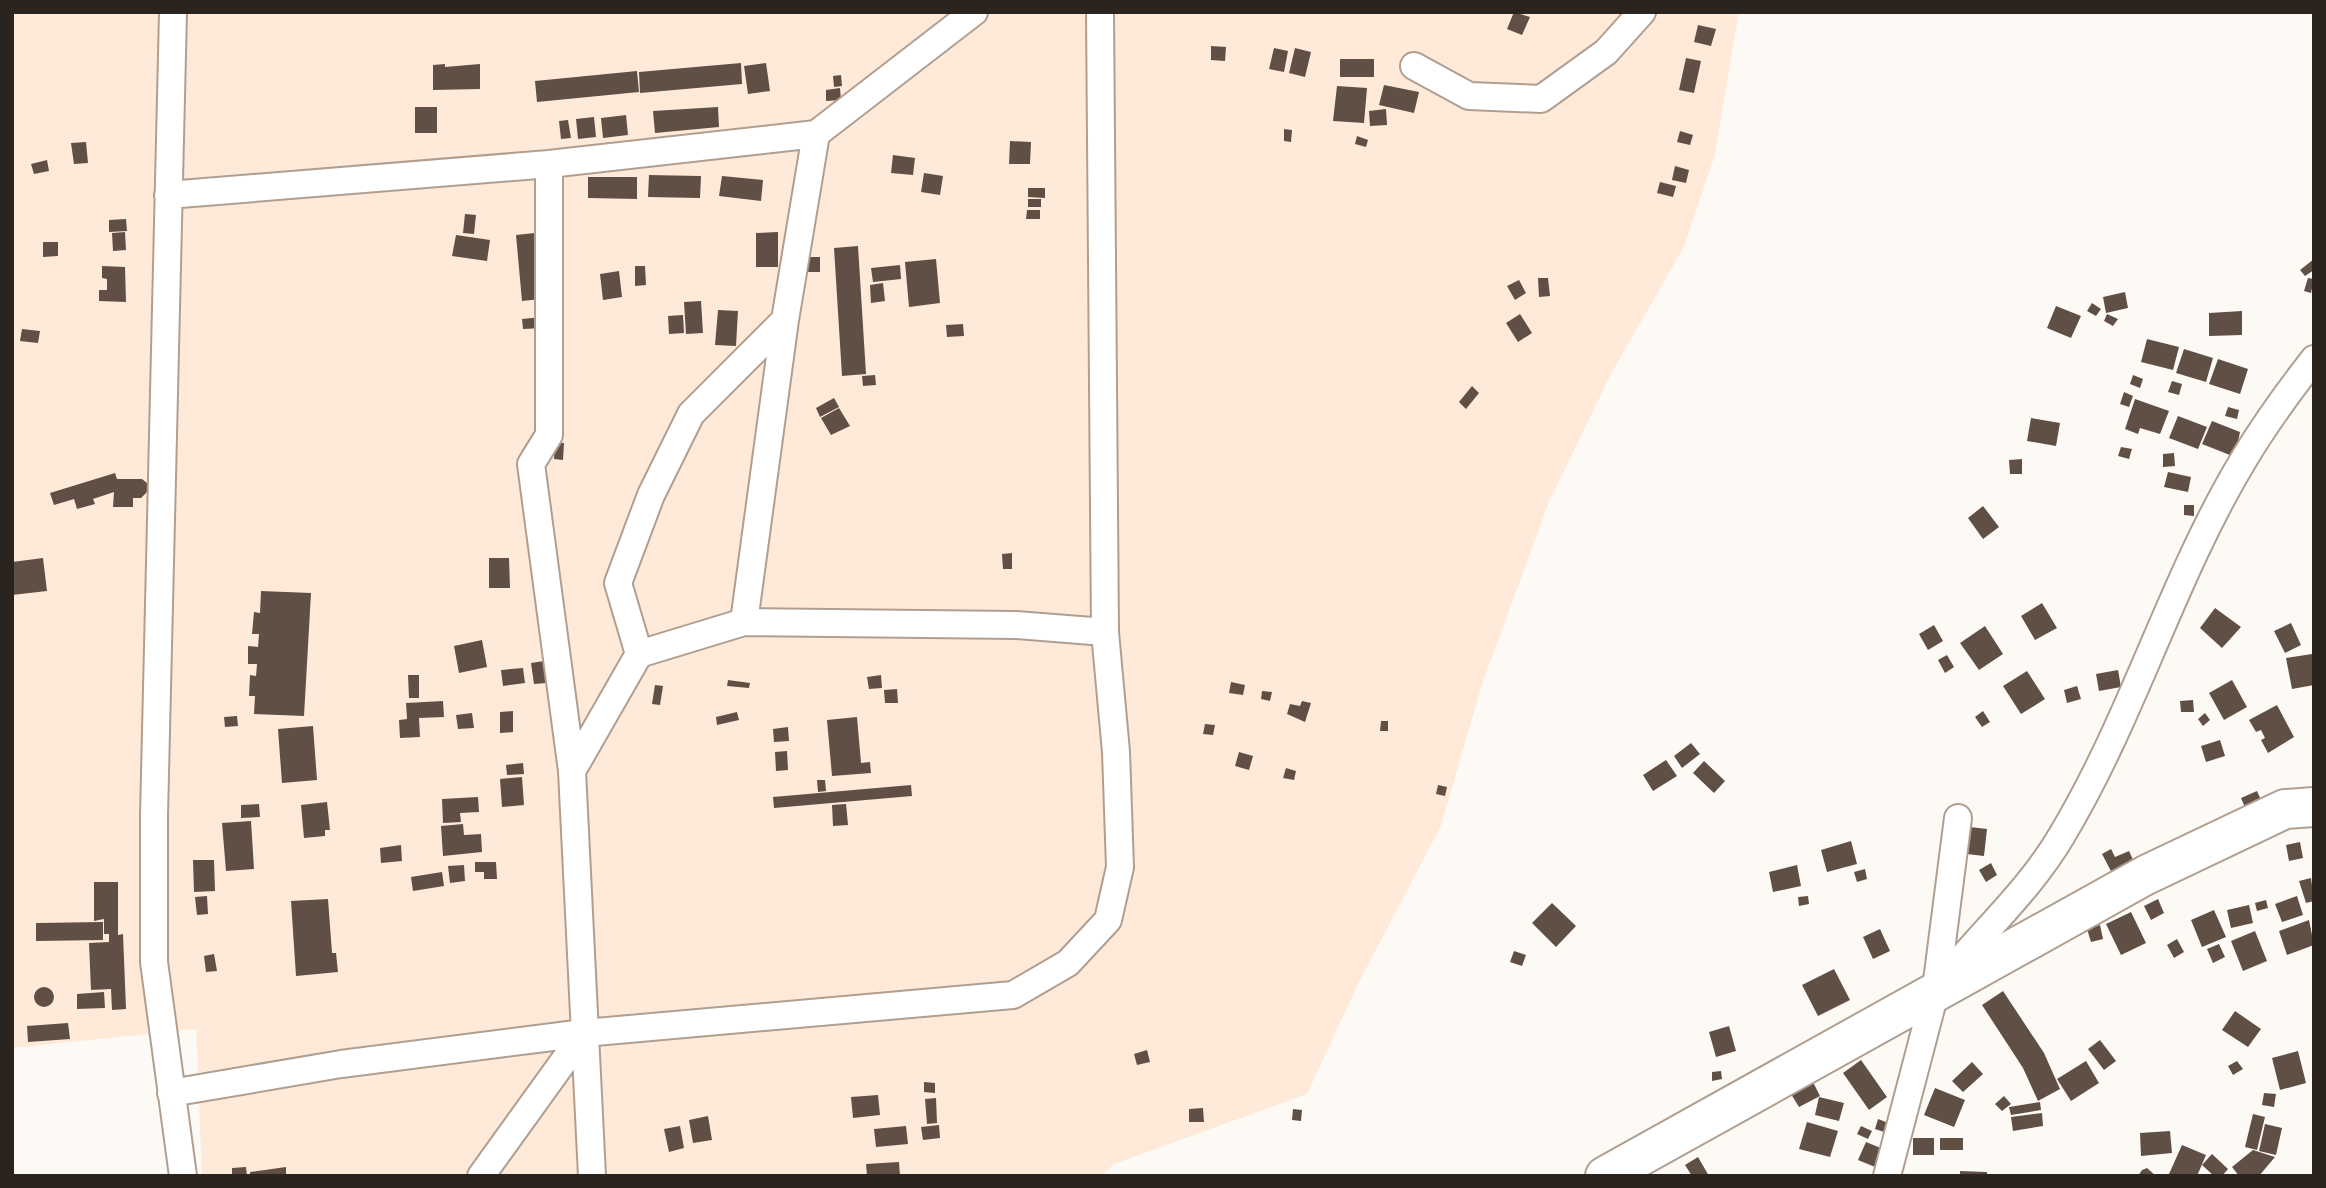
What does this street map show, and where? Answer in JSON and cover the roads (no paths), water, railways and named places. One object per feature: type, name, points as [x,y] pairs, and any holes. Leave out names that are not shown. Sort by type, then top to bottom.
[{"type":"street","points":[[173,12],[153,962],[183,1176]]},
{"type":"street","points":[[168,195],[549,164],[816,134],[974,12]]},
{"type":"street","points":[[171,1093],[341,1064],[584,1032],[1013,995],[1068,963],[1108,920],[1120,867],[1116,752],[1105,632],[1100,12]]},
{"type":"street","points":[[1414,66],[1469,96],[1541,99],[1606,52],[1642,12]]},
{"type":"street","points":[[744,622],[785,320],[816,134]]},
{"type":"street","points":[[549,164],[550,435],[531,464],[572,771],[592,1176]]},
{"type":"street","points":[[639,654],[618,583],[651,495],[691,414],[785,320]]},
{"type":"street","points":[[1936,989],[2026,886],[2062,837],[2092,781],[2219,505],[2244,459],[2314,359]]},
{"type":"street","points":[[572,771],[639,654],[744,622],[1016,625],[1105,632]]},
{"type":"street","points":[[1605,1176],[1936,989],[2146,875],[2285,809],[2314,807]]},
{"type":"street","points":[[1887,1176],[1936,989],[1958,818]]},
{"type":"street","points":[[481,1176],[584,1032]]}]
